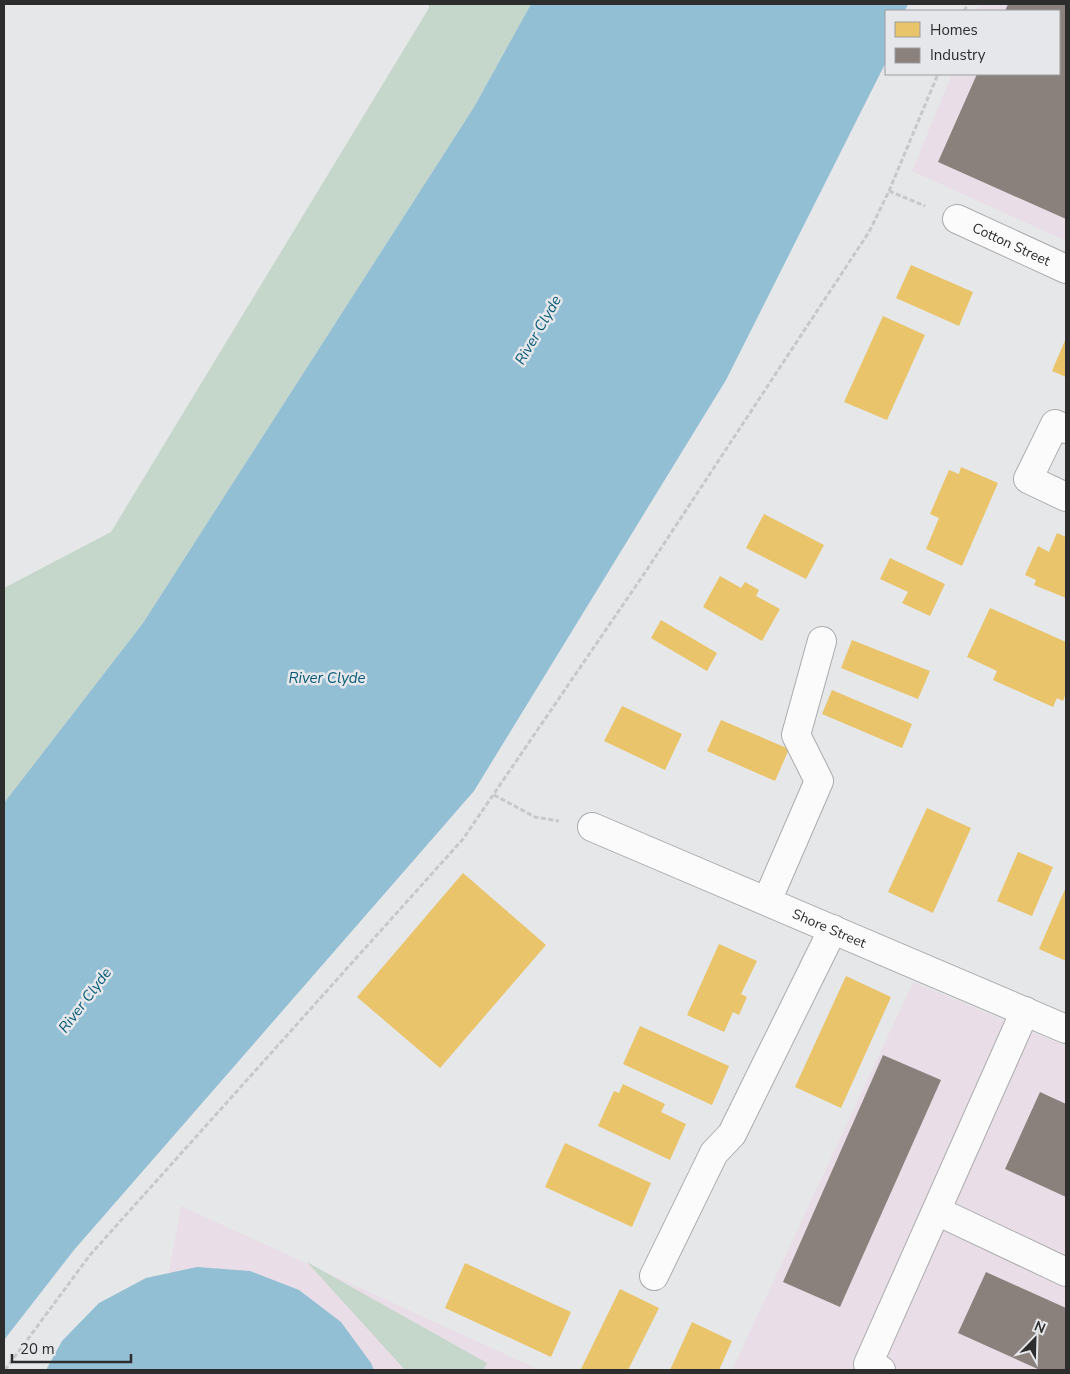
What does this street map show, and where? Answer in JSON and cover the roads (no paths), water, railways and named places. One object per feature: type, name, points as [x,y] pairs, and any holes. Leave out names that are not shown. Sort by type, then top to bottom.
[{"type":"street","name":"Cotton Street","points":[[956,219],[1066,269]]},
{"type":"street","points":[[1066,429],[1054,424],[1028,480],[1066,497]]},
{"type":"street","points":[[767,901],[819,781],[796,735],[822,641]]},
{"type":"street","name":"Shore Street","points":[[592,828],[1066,1029]]},
{"type":"street","points":[[654,1276],[714,1153],[732,1134],[833,929]]},
{"type":"street","points":[[881,1370],[868,1364],[1025,1011]]},
{"type":"street","points":[[937,1211],[1066,1272]]},
{"type":"water","name":"River Clyde","points":[[531,4],[908,4],[905,10],[885,10],[885,64],[726,380],[474,791],[74,1250],[4,1340],[4,803],[143,623],[474,107]]},
{"type":"water","points":[[197,1267],[250,1271],[299,1290],[341,1322],[374,1370],[46,1370],[62,1341],[99,1303],[146,1278]]}]
